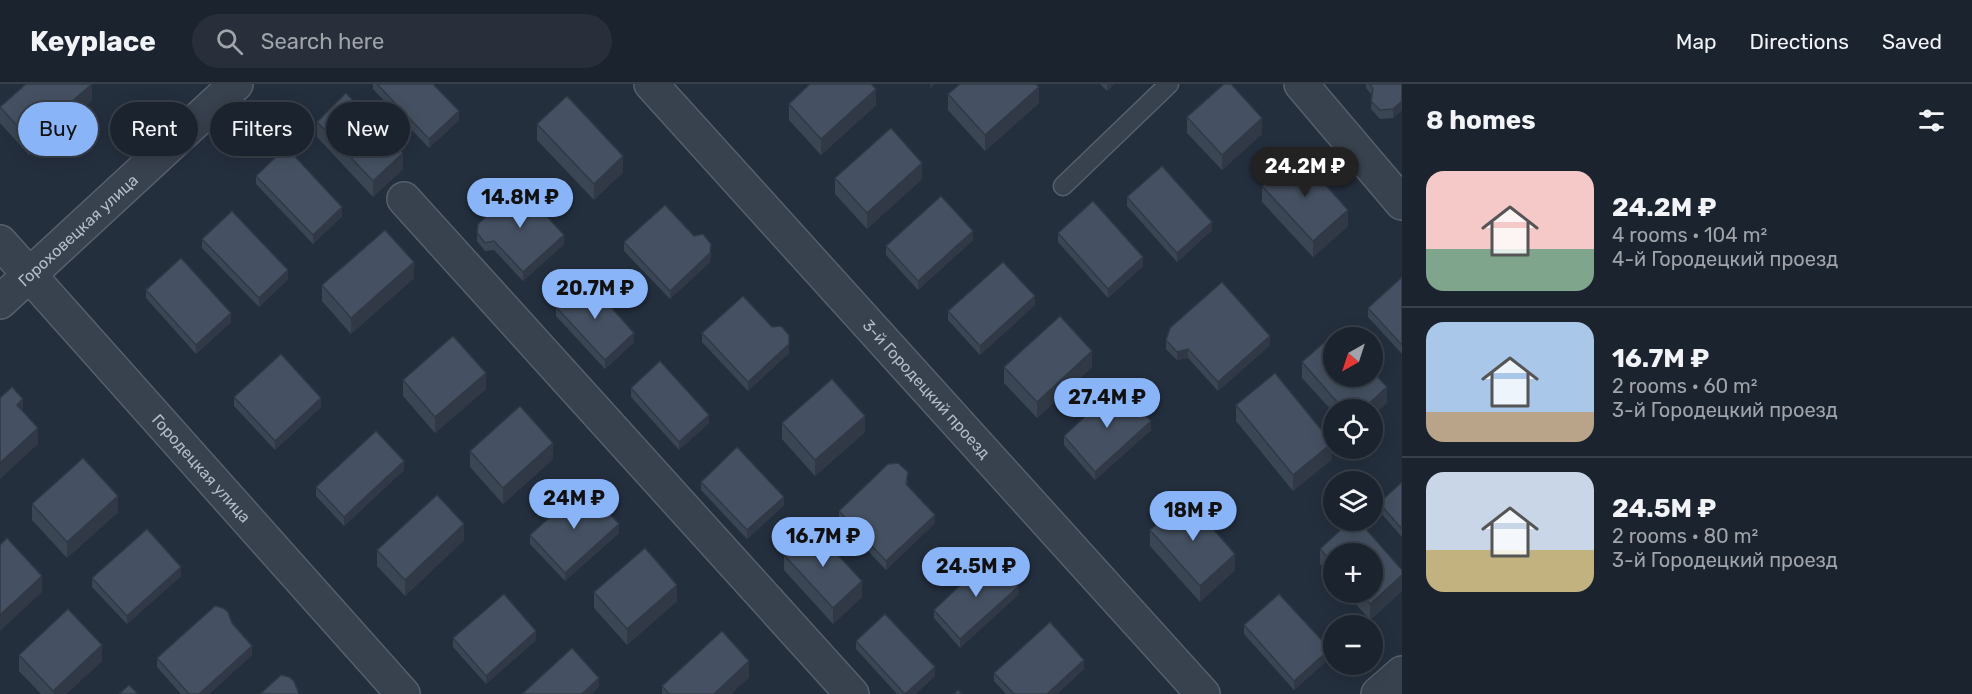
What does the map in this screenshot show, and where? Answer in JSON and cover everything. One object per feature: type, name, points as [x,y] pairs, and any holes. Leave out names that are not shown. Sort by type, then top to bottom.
[{"type":"street","name":"Гороховецкая улица","points":[[0,302],[236,84]]},
{"type":"street","name":"3-й Городецкий проезд","points":[[651,84],[1203,694]]},
{"type":"street","points":[[1301,84],[1402,203]]},
{"type":"street","points":[[404,200],[852,694]]},
{"type":"street","name":"Городецкая улица","points":[[0,242],[403,694]]},
{"type":"street","points":[[1378,694],[1402,673]]},
{"type":"lane","points":[[1063,186],[1169,84]]},
{"type":"building","points":[[26,84],[92,84],[71,102],[18,102],[18,127],[0,107]]},
{"type":"building","points":[[377,84],[433,84],[459,111],[429,139],[410,119],[410,102],[394,102]]},
{"type":"building","points":[[810,84],[871,84],[876,89],[821,139],[789,104]]},
{"type":"building","points":[[960,84],[1036,84],[1039,87],[985,135],[948,94]]},
{"type":"building","points":[[1224,84],[1231,84],[1262,118],[1222,155],[1187,117]]},
{"type":"building","points":[[1369,84],[1402,84],[1402,101],[1393,109],[1380,110],[1371,101],[1373,88]]},
{"type":"building","points":[[346,93],[355,102],[337,102]]},
{"type":"building","points":[[567,96],[623,156],[594,184],[537,124]]},
{"type":"building","points":[[326,113],[326,131],[317,122]]},
{"type":"building","points":[[891,128],[922,163],[867,213],[835,178]]},
{"type":"building","points":[[1298,154],[1348,210],[1313,241],[1262,186]]},
{"type":"building","points":[[277,156],[294,156],[342,207],[313,235],[256,176]]},
{"type":"building","points":[[349,156],[400,156],[373,181]]},
{"type":"building","points":[[1162,166],[1212,222],[1177,253],[1127,197]]},
{"type":"building","points":[[519,186],[564,235],[523,272],[494,241],[485,243],[477,233],[478,224]]},
{"type":"building","points":[[941,196],[973,231],[918,281],[886,246]]},
{"type":"building","points":[[1093,201],[1143,257],[1108,289],[1058,233]]},
{"type":"building","points":[[665,205],[694,236],[703,234],[711,244],[710,253],[670,291],[624,242]]},
{"type":"building","points":[[232,211],[288,270],[259,298],[202,239]]},
{"type":"building","points":[[385,230],[414,262],[351,318],[322,285]]},
{"type":"building","points":[[181,258],[231,313],[196,345],[146,290]]},
{"type":"building","points":[[1003,262],[1035,296],[980,346],[948,311]]},
{"type":"building","points":[[1402,277],[1402,345],[1368,308]]},
{"type":"building","points":[[586,279],[634,333],[605,360],[556,307]]},
{"type":"building","points":[[1222,282],[1270,336],[1218,382],[1188,349],[1177,352],[1166,340],[1170,328]]},
{"type":"building","points":[[743,296],[772,327],[781,326],[789,335],[789,344],[748,382],[702,333]]},
{"type":"building","points":[[1060,316],[1092,351],[1037,402],[1004,367]]},
{"type":"building","points":[[453,336],[486,373],[435,417],[403,380]]},
{"type":"building","points":[[1323,343],[1323,386],[1302,362]]},
{"type":"building","points":[[281,354],[321,398],[275,441],[234,397]]},
{"type":"building","points":[[660,361],[709,415],[679,442],[631,388]]},
{"type":"building","points":[[1275,373],[1323,432],[1323,450],[1293,475],[1236,405]]},
{"type":"building","points":[[832,379],[865,416],[815,460],[782,423]]},
{"type":"building","points":[[1383,383],[1387,387],[1374,399],[1334,399],[1324,387],[1383,387]]},
{"type":"building","points":[[1118,386],[1151,421],[1095,472],[1064,436]]},
{"type":"building","points":[[12,387],[23,399],[17,405],[38,428],[0,463],[0,398]]},
{"type":"building","points":[[520,406],[553,443],[503,488],[470,451]]},
{"type":"building","points":[[376,431],[404,461],[344,517],[316,487]]},
{"type":"building","points":[[737,447],[784,497],[747,530],[701,482]]},
{"type":"building","points":[[83,458],[118,496],[67,542],[32,504]]},
{"type":"building","points":[[898,463],[908,472],[906,484],[935,515],[886,561],[839,511],[888,464]]},
{"type":"building","points":[[1402,482],[1402,529],[1383,508],[1383,499]]},
{"type":"building","points":[[584,486],[619,524],[565,573],[530,535]]},
{"type":"building","points":[[437,495],[464,524],[405,580],[377,550]]},
{"type":"building","points":[[1186,498],[1235,554],[1200,586],[1150,530]]},
{"type":"building","points":[[813,528],[862,581],[833,608],[784,555]]},
{"type":"building","points":[[147,529],[181,567],[127,616],[92,578]]},
{"type":"building","points":[[1339,531],[1368,531],[1378,543],[1326,543]]},
{"type":"building","points":[[7,538],[42,576],[0,615],[0,545]]},
{"type":"building","points":[[645,548],[677,585],[627,629],[594,592]]},
{"type":"building","points":[[1383,548],[1402,570],[1402,575],[1383,592]]},
{"type":"building","points":[[991,556],[1019,586],[960,639],[934,610]]},
{"type":"building","points":[[504,594],[536,631],[486,676],[453,638]]},
{"type":"building","points":[[1279,594],[1323,641],[1323,655],[1294,681],[1244,625]]},
{"type":"building","points":[[215,606],[228,612],[232,623],[252,646],[199,694],[189,694],[157,658]]},
{"type":"building","points":[[68,609],[102,645],[53,691],[19,655]]},
{"type":"building","points":[[885,614],[935,667],[905,694],[856,641]]},
{"type":"building","points":[[1050,622],[1084,660],[1047,694],[1014,694],[994,673]]},
{"type":"building","points":[[722,631],[749,661],[714,694],[669,694],[662,686]]},
{"type":"building","points":[[572,648],[599,678],[582,694],[522,694]]},
{"type":"building","points":[[281,675],[294,681],[299,694],[260,694]]},
{"type":"building","points":[[129,685],[138,694],[119,694]]}]
